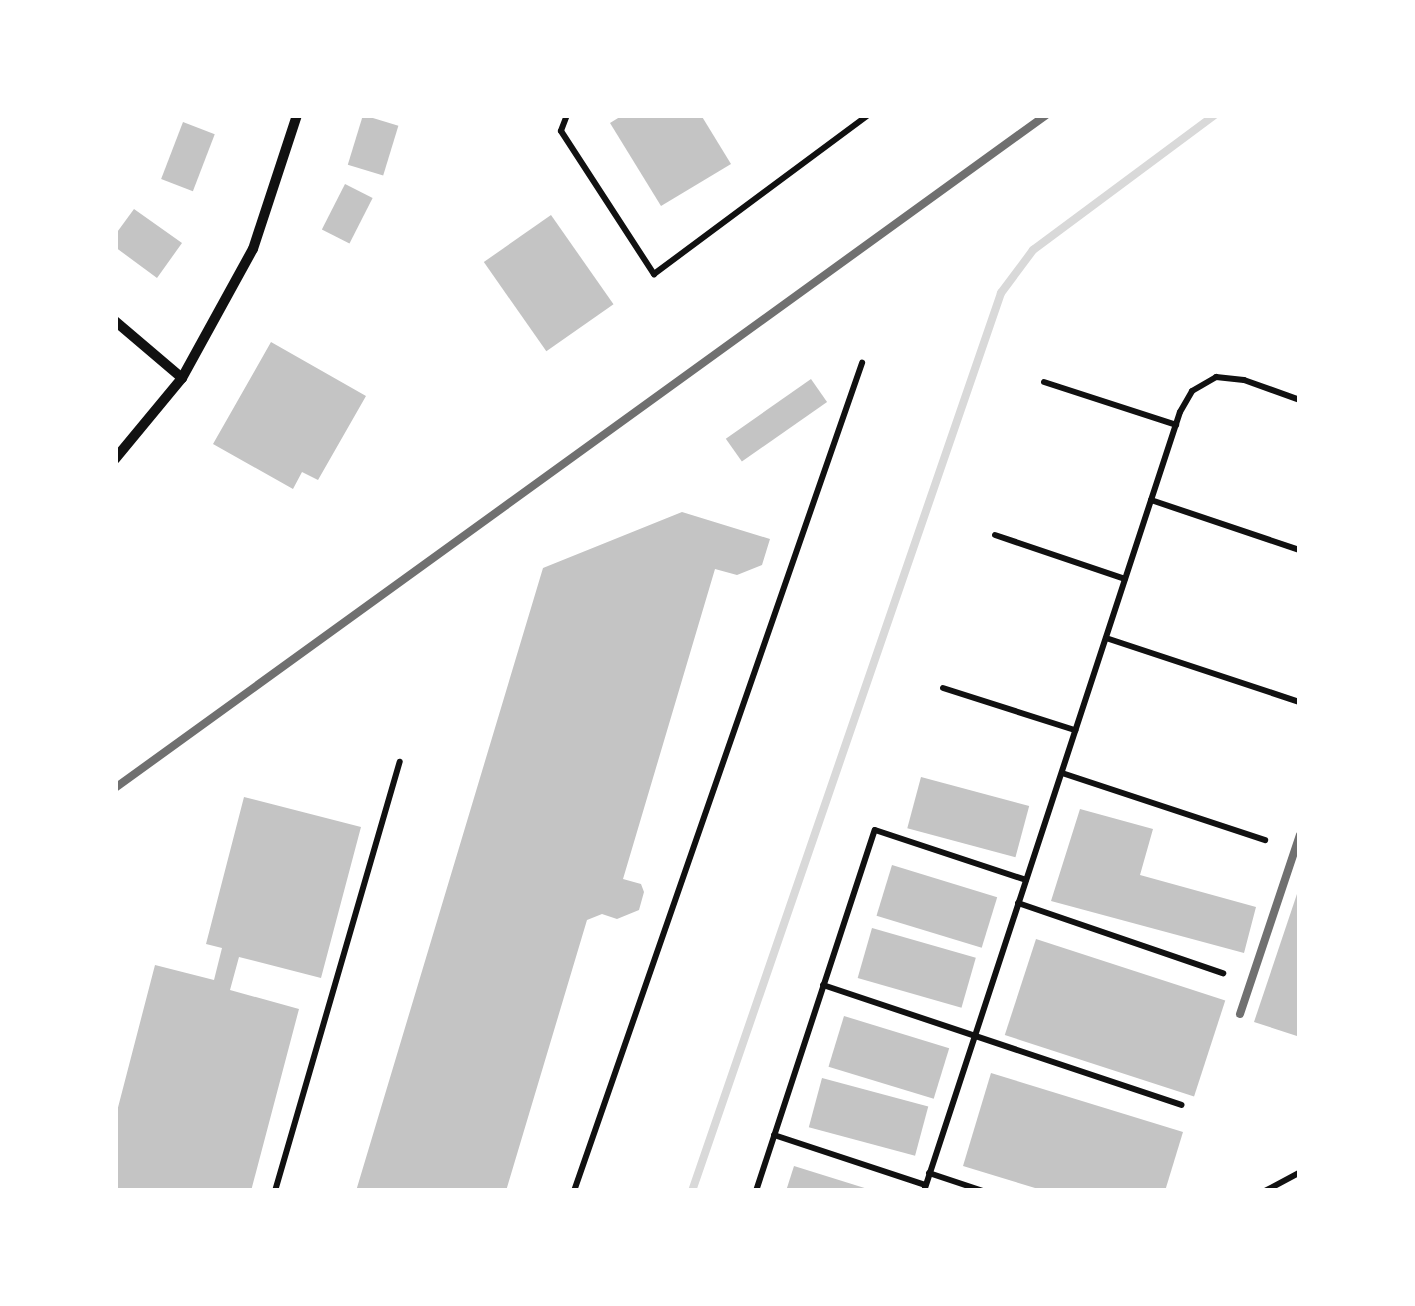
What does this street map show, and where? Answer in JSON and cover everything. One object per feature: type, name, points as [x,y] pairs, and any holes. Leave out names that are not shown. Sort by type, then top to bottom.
[{"type":"street","points":[[115,459],[182,378],[252,249],[297,115]]},
{"type":"street","points":[[115,321],[182,378]]},
{"type":"lane","points":[[567,115],[561,131],[654,274],[868,115]]},
{"type":"lane","points":[[574,1191],[862,362]]},
{"type":"lane","points":[[774,1135],[925,1188],[1176,425],[1192,390],[1216,377],[1244,380],[1300,400]]},
{"type":"lane","points":[[1044,382],[1176,425]]},
{"type":"lane","points":[[1151,500],[1300,550]]},
{"type":"lane","points":[[995,535],[1125,579]]},
{"type":"lane","points":[[1106,638],[1300,702]]},
{"type":"lane","points":[[943,688],[1075,730]]},
{"type":"lane","points":[[274,1191],[400,762]]},
{"type":"lane","points":[[1061,773],[1265,840]]},
{"type":"lane","points":[[756,1191],[874,830],[1026,880]]},
{"type":"lane","points":[[1018,904],[1222,973]]},
{"type":"lane","points":[[824,986],[1181,1105]]},
{"type":"lane","points":[[1265,1191],[1300,1172]]},
{"type":"lane","points":[[929,1174],[983,1191]]},
{"type":"building","points":[[363,115],[398,126],[383,176],[348,165]]},
{"type":"building","points":[[623,115],[701,115],[731,164],[661,206],[610,123]]},
{"type":"building","points":[[183,122],[215,134],[193,191],[161,179]]},
{"type":"building","points":[[345,184],[373,198],[349,244],[322,229]]},
{"type":"building","points":[[134,209],[182,243],[157,278],[115,247],[115,235]]},
{"type":"building","points":[[551,215],[614,304],[546,351],[484,262]]},
{"type":"building","points":[[271,342],[366,396],[318,480],[302,472],[293,489],[213,444]]},
{"type":"building","points":[[811,379],[827,402],[742,462],[726,439]]},
{"type":"building","points":[[682,512],[770,539],[762,565],[737,575],[715,569],[623,879],[641,884],[644,892],[639,910],[617,919],[602,914],[587,920],[506,1191],[356,1191],[543,568]]},
{"type":"building","points":[[921,777],[1029,806],[1015,857],[907,828]]},
{"type":"building","points":[[244,797],[361,827],[321,978],[239,957],[230,990],[299,1009],[251,1191],[115,1191],[115,1119],[155,965],[214,980],[222,948],[206,944]]},
{"type":"building","points":[[1080,809],[1153,829],[1140,875],[1256,907],[1244,953],[1051,901]]},
{"type":"building","points":[[892,865],[997,897],[982,948],[877,916]]},
{"type":"building","points":[[1300,888],[1300,1037],[1254,1022]]},
{"type":"building","points":[[872,928],[976,958],[961,1008],[858,978]]},
{"type":"building","points":[[1036,939],[1225,1000],[1194,1097],[1005,1035]]},
{"type":"building","points":[[844,1016],[949,1048],[934,1099],[829,1067]]},
{"type":"building","points":[[991,1073],[1183,1132],[1165,1191],[1045,1191],[963,1166]]},
{"type":"building","points":[[822,1078],[928,1106],[915,1156],[809,1127]]},
{"type":"building","points":[[794,1166],[871,1190],[871,1191],[786,1191]]},
{"type":"waterway","points":[[692,1191],[1001,293],[1033,250],[1215,115]]},
{"type":"railway","points":[[115,788],[1046,115]]},
{"type":"railway","points":[[1240,1014],[1300,835]]}]
